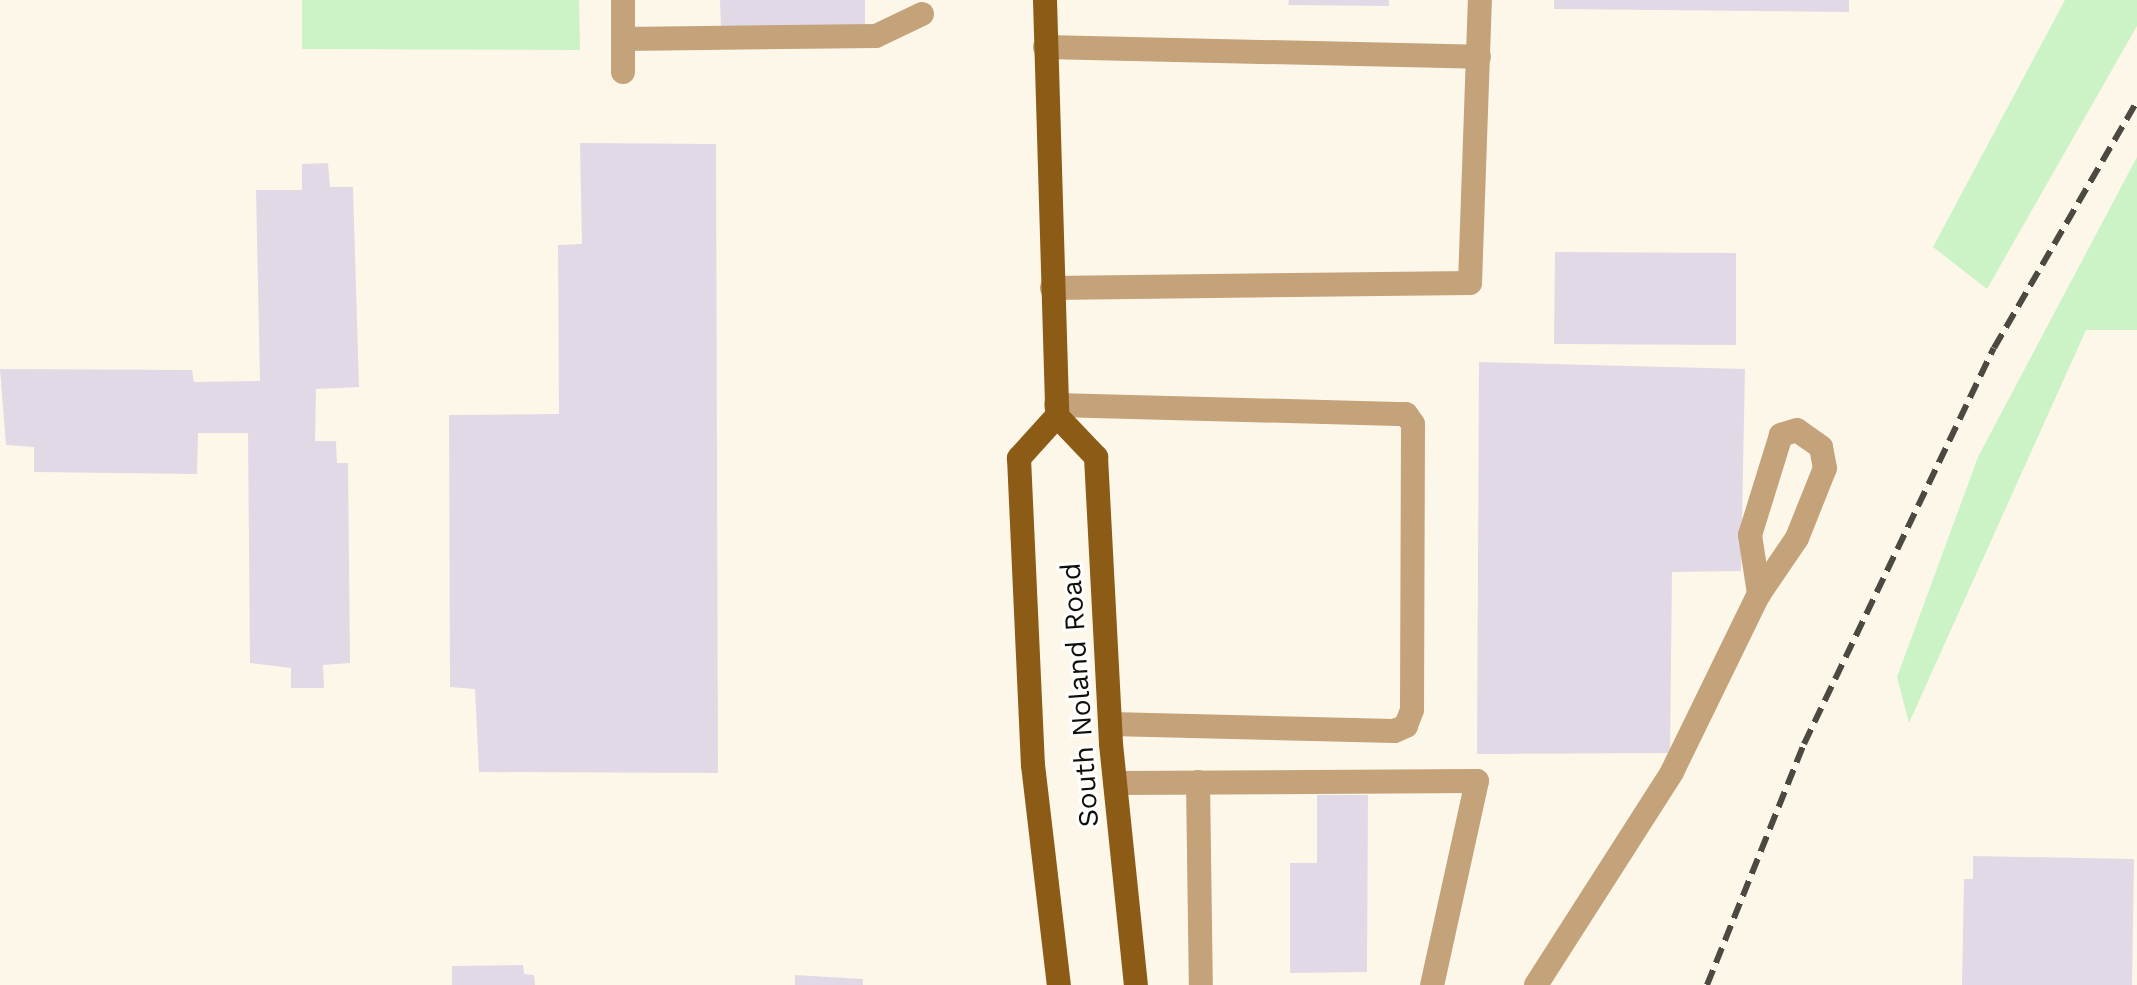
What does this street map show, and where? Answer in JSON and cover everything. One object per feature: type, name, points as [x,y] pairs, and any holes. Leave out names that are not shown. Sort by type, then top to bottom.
[{"type":"main road","points":[[1045,0],[1057,410]]},
{"type":"main road","name":"South Noland Road","points":[[1059,985],[1033,765],[1019,458],[1057,410],[1096,457],[1110,724],[1136,985]]},
{"type":"lane","points":[[623,0],[623,72]]},
{"type":"lane","points":[[1052,288],[1470,283],[1480,0]]},
{"type":"lane","points":[[623,39],[876,36],[922,14]]},
{"type":"lane","points":[[1045,47],[1479,57]]},
{"type":"lane","points":[[1057,410],[1406,414],[1413,424],[1412,710],[1406,726],[1394,731],[1110,724]]},
{"type":"lane","points":[[1536,985],[1672,772],[1759,594],[1797,538],[1825,468],[1821,447],[1797,430],[1781,435],[1750,535],[1759,594]]},
{"type":"lane","points":[[1115,783],[1477,781],[1432,985]]},
{"type":"lane","points":[[1198,782],[1201,985]]},
{"type":"green space","points":[[302,0],[579,0],[580,50],[302,49]]},
{"type":"green space","points":[[2065,0],[2137,0],[2137,26],[1987,289],[1933,247]]},
{"type":"green space","points":[[2137,157],[2137,330],[2086,330],[1909,723],[1897,677],[1978,457]]},
{"type":"building","points":[[720,0],[865,0],[865,25],[721,28]]},
{"type":"building","points":[[1289,0],[1389,0],[1389,6],[1288,5]]},
{"type":"building","points":[[1554,0],[1849,0],[1849,12],[1554,9]]},
{"type":"building","points":[[580,143],[716,144],[718,773],[479,772],[475,689],[450,687],[449,415],[559,414],[558,245],[582,244]]},
{"type":"building","points":[[328,163],[330,187],[353,187],[359,387],[316,389],[315,441],[336,441],[337,463],[348,463],[350,663],[323,665],[324,688],[291,688],[291,668],[250,663],[248,433],[198,433],[197,474],[34,472],[34,447],[6,445],[0,369],[192,370],[194,382],[260,381],[256,190],[302,190],[302,164]]},
{"type":"building","points":[[1555,252],[1736,253],[1736,345],[1554,344]]},
{"type":"building","points":[[1479,362],[1745,369],[1741,571],[1672,572],[1670,753],[1477,754]]},
{"type":"building","points":[[1317,795],[1368,795],[1367,972],[1290,973],[1290,863],[1317,863]]},
{"type":"building","points":[[1973,856],[2134,859],[2132,985],[1962,985],[1964,879],[1973,879]]},
{"type":"building","points":[[523,965],[524,974],[534,975],[535,985],[452,985],[452,966]]},
{"type":"building","points":[[795,975],[863,979],[863,985],[795,985]]},
{"type":"railway","points":[[1707,985],[1804,744],[1994,348],[2137,101]]}]
